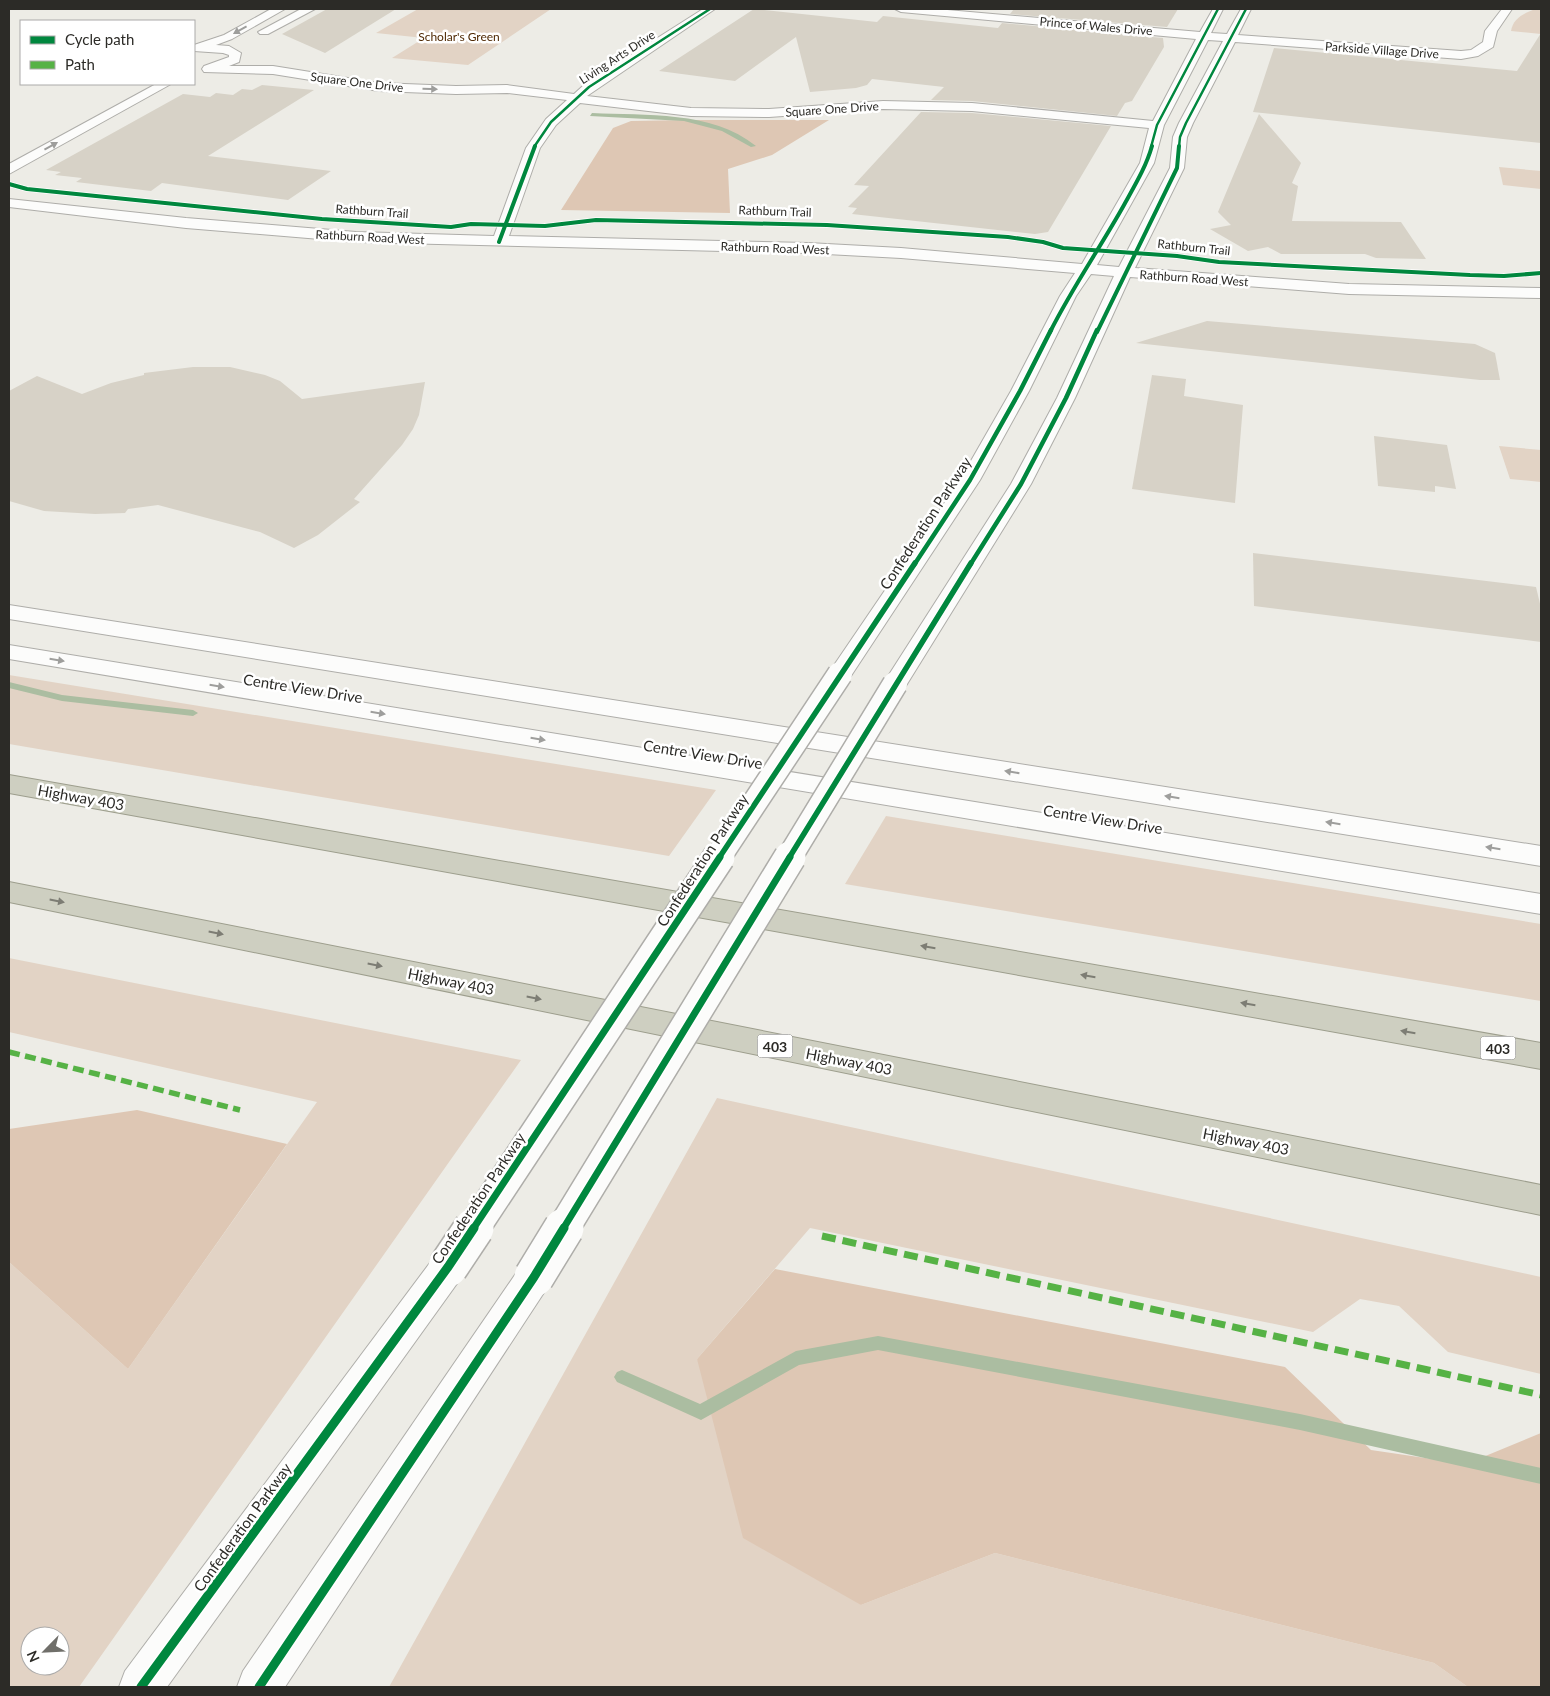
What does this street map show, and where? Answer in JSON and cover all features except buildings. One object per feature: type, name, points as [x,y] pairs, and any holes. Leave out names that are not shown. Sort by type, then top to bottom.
[{"type":"highway","name":"Highway 403","points":[[9,784],[1541,1056]]},
{"type":"highway","name":"Highway 403","points":[[9,892],[1541,1200]]},
{"type":"street","points":[[197,48],[228,37],[279,9]]},
{"type":"street","points":[[235,53],[249,40],[309,9]]},
{"type":"street","name":"Living Arts Drive","points":[[499,242],[533,148],[551,122],[589,87],[710,9]]},
{"type":"street","name":"Prince of Wales Drive","points":[[901,9],[1231,38]]},
{"type":"street","name":"Confederation Parkway","points":[[141,1687],[448,1267],[970,480],[1020,391],[1068,296],[1102,246],[1147,163],[1157,125],[1218,9]]},
{"type":"street","points":[[259,1687],[534,1277],[895,684],[1021,484],[1066,398],[1124,273],[1177,168],[1180,137],[1186,123],[1246,9]]},
{"type":"street","name":"Parkside Village Drive","points":[[1231,38],[1437,54],[1474,53],[1489,44],[1490,31],[1507,9]]},
{"type":"street","name":"Square One Drive","points":[[197,48],[235,53],[267,63],[343,68]]},
{"type":"street","name":"Square One Drive","points":[[235,53],[230,63],[202,70],[273,70],[374,86],[456,90],[507,89]]},
{"type":"street","name":"Square One Drive","points":[[460,77],[507,89],[691,112],[734,114],[883,105],[972,107],[1157,125]]},
{"type":"street","points":[[9,170],[163,85]]},
{"type":"street","name":"Rathburn Road West","points":[[9,203],[290,233],[406,240],[808,248],[911,254],[1085,270],[1349,289],[1541,293]]},
{"type":"street","name":"Centre View Drive","points":[[9,612],[1541,856]]},
{"type":"street","name":"Centre View Drive","points":[[9,652],[1541,904]]},
{"type":"green space","name":"Scholar's Green","points":[[418,9],[551,9],[468,65],[392,58],[424,38],[376,33]]},
{"type":"green space","points":[[1541,9],[1541,34],[1511,31],[1517,19],[1527,12]]},
{"type":"green space","points":[[1499,167],[1541,171],[1541,189],[1503,185]]},
{"type":"green space","points":[[1499,446],[1541,450],[1541,482],[1510,479]]},
{"type":"green space","points":[[9,675],[716,790],[669,856],[9,744]]},
{"type":"green space","points":[[886,816],[1541,924],[1541,1001],[845,884]]},
{"type":"green space","points":[[9,958],[521,1060],[79,1687],[9,1687],[9,1262],[128,1369],[317,1102],[9,1032]]},
{"type":"green space","points":[[717,1098],[1541,1277],[1541,1374],[1448,1352],[1399,1306],[1360,1299],[1313,1332],[810,1228],[697,1359],[861,1605],[995,1553],[1434,1663],[1468,1687],[389,1687]]},
{"type":"shaded area","points":[[829,120],[772,155],[728,169],[730,213],[561,210],[613,128],[631,121]]},
{"type":"shaded area","points":[[137,1110],[287,1144],[128,1369],[9,1262],[9,1129]]},
{"type":"shaded area","points":[[775,1269],[1285,1367],[1371,1450],[1466,1464],[1541,1433],[1541,1687],[1468,1687],[1434,1663],[995,1553],[861,1605],[743,1538],[697,1359]]},
{"type":"waterway","points":[[592,115],[684,119],[724,130],[753,146]]},
{"type":"waterway","points":[[9,685],[62,698],[193,713]]},
{"type":"waterway","points":[[622,1377],[701,1412],[796,1358],[878,1343],[1300,1422],[1541,1476]]},
{"type":"marked path","points":[[9,1052],[240,1110]]},
{"type":"marked path","points":[[822,1236],[1541,1395]]},
{"type":"cycle path","points":[[499,242],[533,148],[551,122],[589,87],[710,9]]},
{"type":"cycle path","points":[[141,1687],[448,1267],[970,480],[1020,391],[1068,296],[1102,245],[1147,163],[1157,125],[1218,9]]},
{"type":"cycle path","points":[[259,1687],[534,1277],[895,684],[1021,484],[1066,398],[1124,273],[1177,168],[1180,137],[1186,123],[1246,9]]},
{"type":"cycle path","name":"Rathburn Trail","points":[[9,184],[27,189],[322,219],[451,227],[471,224],[545,226],[596,220],[827,225],[1008,237],[1043,242],[1063,248],[1177,256],[1219,262],[1470,275],[1504,276],[1541,273]]}]
